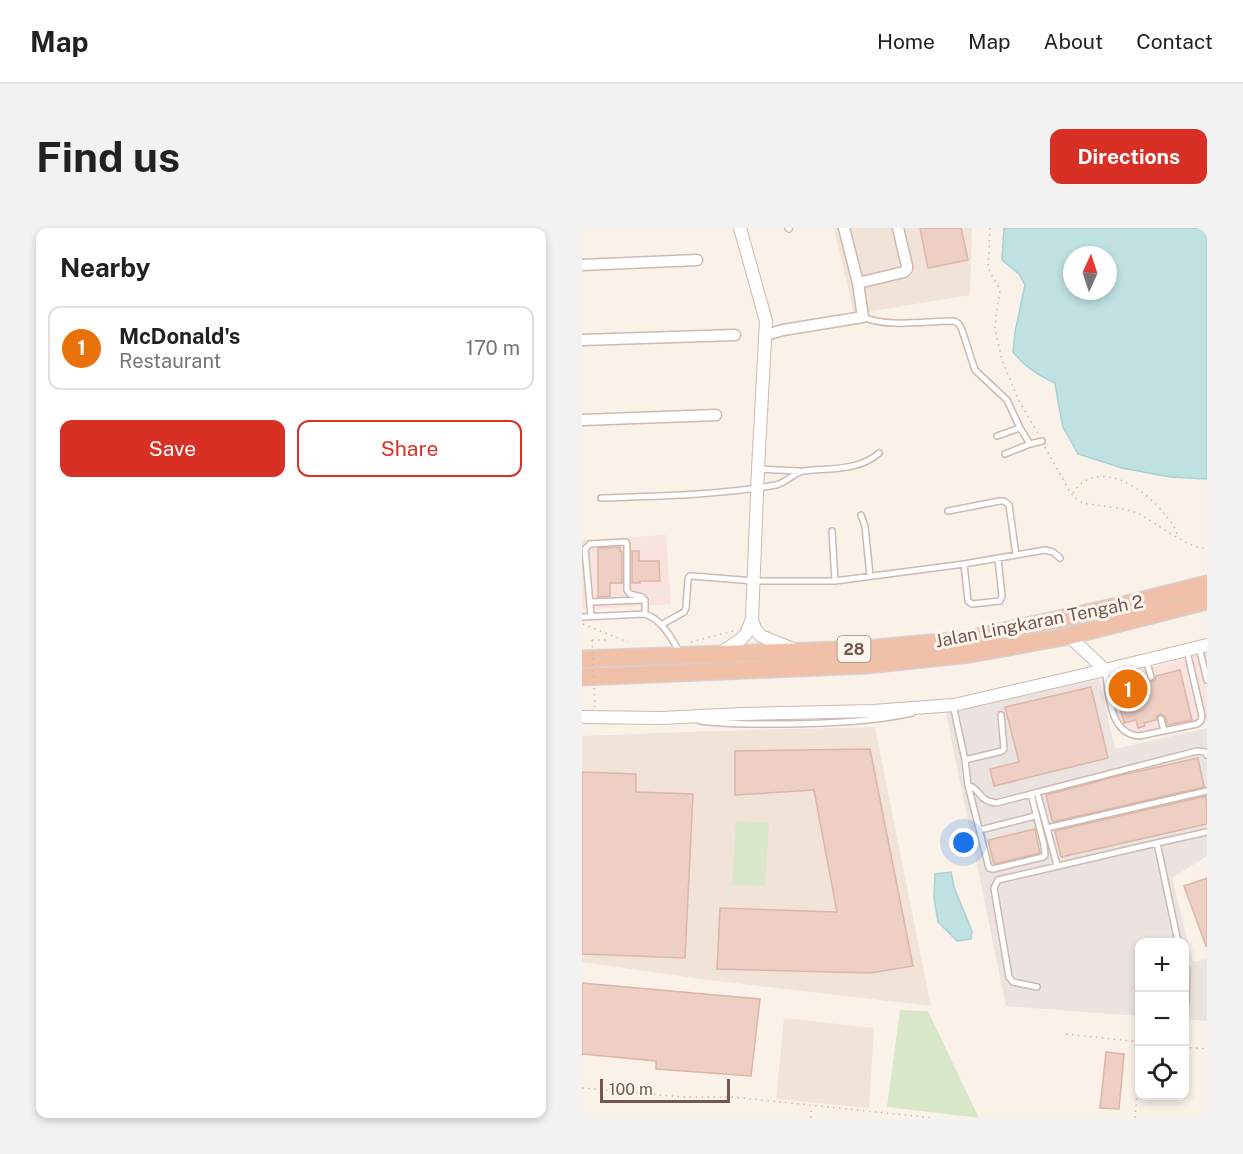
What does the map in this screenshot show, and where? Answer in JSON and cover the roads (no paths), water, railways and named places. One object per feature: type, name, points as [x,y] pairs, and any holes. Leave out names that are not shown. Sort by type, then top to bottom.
[{"type":"highway","name":"Jalan Lingkaran Tengah 2","points":[[582,660],[686,649],[719,654],[900,646],[963,640],[1207,584]]},
{"type":"highway","name":"Jalan Lingkaran Tengah 2","points":[[582,677],[867,665],[970,654],[1069,636],[1207,601]]},
{"type":"street","points":[[719,654],[746,634],[752,619],[754,581],[766,321],[740,228]]},
{"type":"street","points":[[766,335],[783,330],[863,317],[858,283],[844,228]]},
{"type":"street","points":[[858,283],[904,272],[907,269],[898,228]]},
{"type":"street","points":[[582,265],[697,260]]},
{"type":"street","points":[[582,340],[735,335]]},
{"type":"street","points":[[582,420],[716,416]]},
{"type":"street","points":[[752,619],[755,629],[761,636],[798,651]]},
{"type":"street","points":[[1069,636],[1105,670]]},
{"type":"street","points":[[582,717],[662,718],[873,711],[954,705],[1198,647]]},
{"type":"lane","points":[[863,317],[872,321],[895,323],[954,321],[959,324],[975,370],[1007,400],[1030,444]]},
{"type":"lane","points":[[997,436],[1020,428]]},
{"type":"lane","points":[[1005,454],[1042,441]]},
{"type":"lane","points":[[758,469],[801,471],[841,469],[874,458],[879,453]]},
{"type":"lane","points":[[601,498],[669,496],[757,487],[779,484],[801,471]]},
{"type":"lane","points":[[948,511],[1000,501],[1007,503],[1010,505],[1016,555]]},
{"type":"lane","points":[[861,515],[865,526],[870,576]]},
{"type":"lane","points":[[832,531],[835,581]]},
{"type":"lane","points":[[591,616],[585,549],[590,544],[626,542],[627,590],[630,594],[645,600]]},
{"type":"lane","points":[[661,625],[684,612],[690,576],[754,581],[835,581],[1049,550],[1060,558]]},
{"type":"lane","points":[[964,564],[969,603],[1000,601],[1002,596],[998,559]]},
{"type":"lane","points":[[645,600],[645,614]]},
{"type":"lane","points":[[590,602],[645,600]]},
{"type":"lane","points":[[582,617],[645,614],[653,616],[674,642],[686,649]]},
{"type":"lane","points":[[1105,670],[1114,719],[1132,736],[1197,724],[1201,721],[1202,716],[1198,647]]},
{"type":"lane","points":[[1198,647],[1205,661],[1207,680]]},
{"type":"lane","points":[[1146,659],[1151,677]]},
{"type":"lane","points":[[954,705],[968,785],[989,868],[1043,857],[1046,853],[1035,816],[1034,793]]},
{"type":"lane","points":[[965,760],[1004,749],[1001,715]]},
{"type":"lane","points":[[1161,719],[1164,731]]},
{"type":"lane","points":[[968,785],[973,787],[981,798],[996,803],[1197,751],[1205,752],[1207,755]]},
{"type":"lane","points":[[1047,828],[1207,791]]},
{"type":"lane","points":[[1034,793],[1057,865]]},
{"type":"lane","points":[[980,830],[1035,816]]},
{"type":"lane","points":[[1037,987],[1012,982],[1009,977],[994,888],[998,880],[1207,832]]},
{"type":"lane","points":[[1157,843],[1177,938]]},
{"type":"water","points":[[1004,228],[1207,228],[1207,479],[1170,477],[1122,468],[1078,454],[1063,427],[1055,383],[1032,370],[1013,352],[1025,285],[1019,274],[1002,260]]},
{"type":"water","points":[[951,872],[954,887],[972,931],[971,939],[957,941],[938,922],[934,898],[935,874]]},
{"type":"place","name":"McDonald's","points":[[1128,689]]}]
